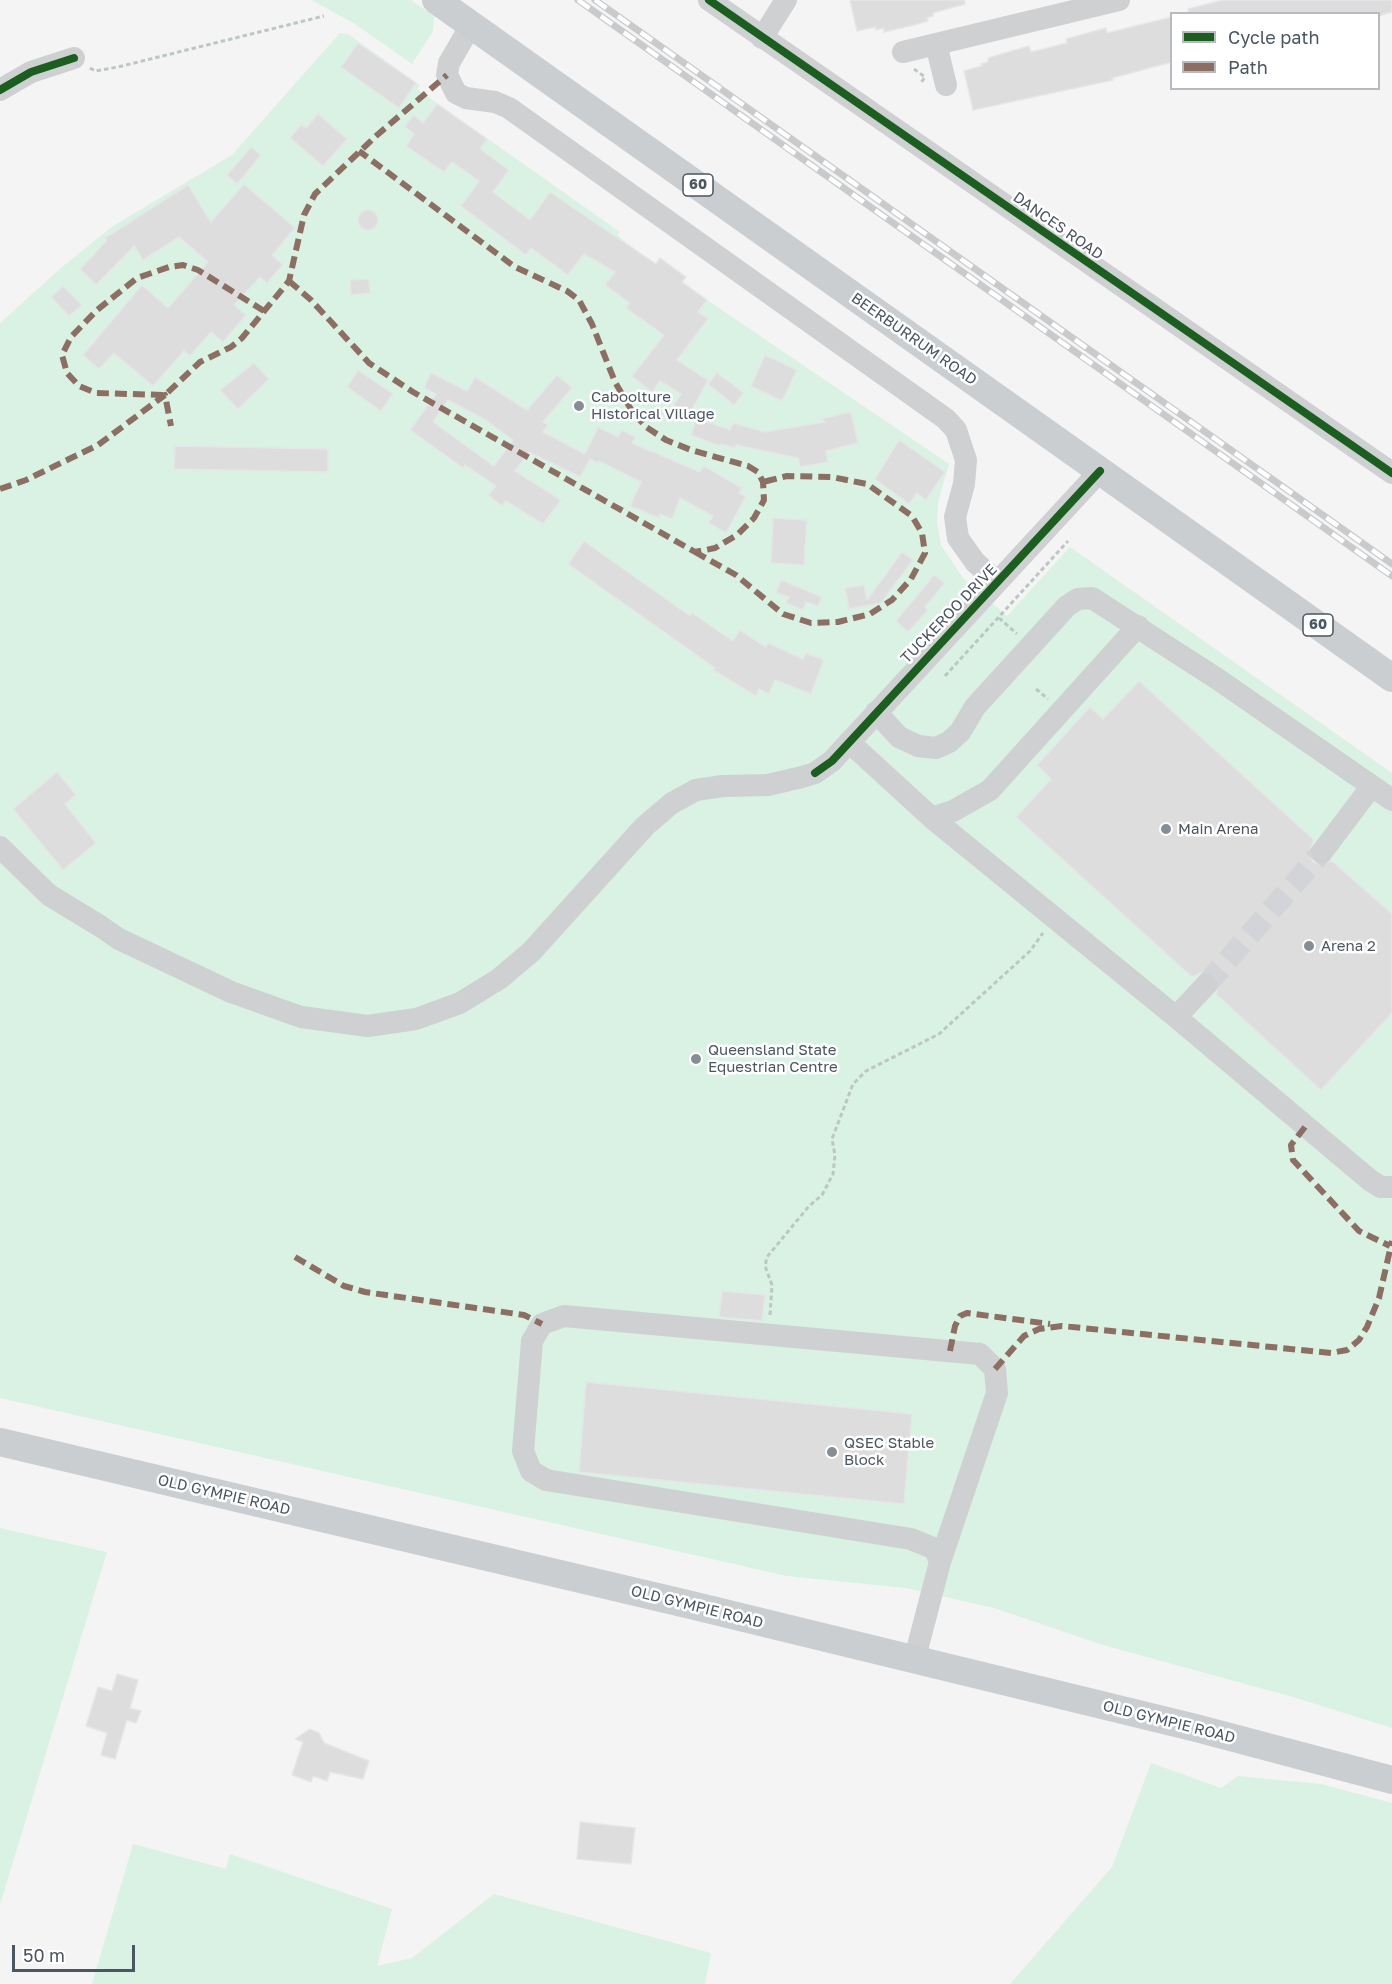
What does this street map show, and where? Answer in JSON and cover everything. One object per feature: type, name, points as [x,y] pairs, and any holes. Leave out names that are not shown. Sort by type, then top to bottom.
[{"type":"main road","name":"BEERBURRUM ROAD","points":[[436,0],[1392,678]]},
{"type":"main road","name":"OLD GYMPIE ROAD","points":[[0,1442],[691,1605],[1196,1728],[1392,1780]]},
{"type":"street","name":"DANCES ROAD","points":[[709,0],[1392,473]]},
{"type":"street","points":[[762,38],[786,0]]},
{"type":"street","points":[[903,52],[1119,0]]},
{"type":"street","points":[[471,25],[449,63],[447,75],[456,93],[466,98],[495,102],[509,108],[946,419],[956,430],[966,460],[964,484],[955,517],[958,538],[975,562],[998,582]]},
{"type":"street","points":[[936,44],[946,85]]},
{"type":"street","points":[[0,90],[31,72],[74,58]]},
{"type":"street","name":"TUCKEROO DRIVE","points":[[0,847],[49,895],[119,939],[231,992],[300,1017],[368,1026],[416,1019],[448,1007],[499,979],[531,952],[645,826],[672,802],[696,790],[723,786],[768,785],[815,773],[832,761],[1100,471]]},
{"type":"street","points":[[876,712],[899,736],[918,746],[936,748],[949,742],[960,732],[975,707],[1066,606],[1078,599],[1092,598],[1138,626],[1392,800]]},
{"type":"street","points":[[932,818],[953,811],[990,790],[1138,626]]},
{"type":"street","points":[[849,742],[932,818],[1053,920],[1176,1017],[1371,1181],[1381,1187],[1392,1186]]},
{"type":"street","points":[[1322,852],[1371,787]]},
{"type":"street","points":[[1176,1017],[1206,985]]},
{"type":"street","points":[[914,1661],[940,1562],[997,1393],[995,1369],[980,1354],[564,1316],[542,1324],[532,1341],[523,1451],[531,1471],[546,1480],[911,1539],[935,1549],[940,1562]]},
{"type":"path","points":[[74,58],[95,70],[118,67],[324,16]]},
{"type":"path","points":[[945,676],[1068,541]]},
{"type":"path","points":[[769,1335],[772,1285],[765,1266],[767,1257],[809,1206],[822,1195],[833,1174],[835,1155],[832,1139],[853,1084],[866,1071],[939,1034],[1030,951],[1053,920]]},
{"type":"green space","points":[[311,0],[411,0],[434,16],[433,31],[412,64],[352,22]]},
{"type":"green space","name":"Queensland State Equestrian Centre","points":[[340,33],[348,34],[420,85],[417,89],[620,232],[617,235],[655,264],[660,258],[686,277],[682,283],[949,464],[938,502],[937,522],[941,545],[963,578],[1007,616],[1070,547],[1392,773],[1392,1728],[1293,1697],[1103,1645],[994,1608],[906,1588],[787,1576],[0,1398],[0,323],[62,267],[113,226],[232,155]]},
{"type":"green space","points":[[0,1528],[107,1552],[0,1905]]},
{"type":"green space","points":[[1151,1763],[1221,1788],[1238,1776],[1321,1784],[1392,1803],[1392,1984],[1010,1984],[1112,1867]]},
{"type":"green space","points":[[133,1844],[226,1869],[230,1854],[392,1909],[377,1966],[412,1958],[494,1894],[711,1953],[705,1984],[92,1984]]},
{"type":"building","points":[[850,0],[964,0],[965,4],[933,13],[933,16],[927,18],[928,21],[884,32],[884,28],[876,30],[876,27],[857,31]]},
{"type":"building","points":[[1223,0],[1392,0],[1392,12],[1380,15],[1380,12],[1189,12],[1188,9]]},
{"type":"building","points":[[1170,17],[1170,63],[1112,78],[1113,80],[973,110],[964,71],[982,66],[981,64],[988,62],[988,58],[1029,46],[1031,52],[1067,43],[1066,39],[1106,28],[1107,33]]},
{"type":"building","points":[[358,43],[416,83],[399,108],[341,67]]},
{"type":"building","points":[[437,104],[487,139],[480,149],[509,170],[493,192],[530,220],[550,192],[656,264],[660,258],[686,277],[682,282],[707,300],[698,312],[708,319],[677,360],[708,380],[686,421],[670,411],[681,394],[660,381],[652,392],[632,376],[664,335],[626,308],[630,303],[605,285],[615,272],[584,254],[568,275],[531,248],[526,255],[461,206],[479,181],[452,162],[444,172],[406,146],[414,134],[405,127],[413,115],[423,123]]},
{"type":"building","points":[[318,114],[347,139],[323,166],[290,138],[301,125],[306,128]]},
{"type":"building","points":[[251,147],[261,155],[237,184],[227,175]]},
{"type":"building","points":[[244,184],[295,228],[272,255],[283,265],[267,283],[260,277],[234,305],[246,315],[223,342],[211,332],[190,356],[184,351],[153,386],[114,353],[99,369],[83,355],[142,285],[168,308],[208,262],[179,237],[143,260],[134,246],[96,285],[80,269],[107,240],[105,238],[188,185],[211,222]]},
{"type":"building","points":[[368,210],[375,213],[378,220],[375,227],[368,230],[361,227],[358,220],[361,213]]},
{"type":"building","points":[[369,279],[370,293],[351,295],[350,280]]},
{"type":"building","points":[[63,286],[82,305],[69,316],[51,297]]},
{"type":"building","points":[[765,355],[797,370],[782,401],[751,386]]},
{"type":"building","points":[[254,363],[269,379],[238,409],[220,390]]},
{"type":"building","points":[[358,370],[393,394],[381,411],[347,387]]},
{"type":"building","points":[[431,373],[467,391],[475,377],[527,410],[557,375],[572,388],[543,422],[548,425],[543,432],[585,454],[598,427],[618,437],[622,430],[635,437],[632,443],[700,472],[704,466],[742,488],[739,493],[746,496],[726,533],[709,523],[713,516],[680,498],[672,519],[660,514],[659,518],[630,506],[641,482],[599,461],[598,463],[590,459],[580,477],[529,452],[515,471],[561,500],[543,524],[506,501],[502,506],[488,495],[496,486],[465,465],[463,468],[410,430],[436,394],[424,388]],"holes":[[[448,400],[484,419],[513,440],[494,466],[433,422]]]},
{"type":"building","points":[[717,373],[744,393],[734,405],[708,384]]},
{"type":"building","points":[[851,412],[858,443],[826,451],[828,462],[800,467],[798,458],[736,445],[735,448],[721,444],[720,446],[691,435],[697,418],[730,430],[733,423],[765,432],[825,422],[821,419]]},
{"type":"building","points":[[899,440],[945,472],[926,500],[917,493],[909,504],[875,479]]},
{"type":"building","points":[[175,446],[328,449],[328,472],[174,469]]},
{"type":"building","points":[[773,518],[807,520],[804,565],[771,563]]},
{"type":"building","points":[[584,541],[690,616],[692,613],[733,641],[740,630],[766,647],[768,643],[803,659],[806,653],[824,660],[811,694],[775,680],[769,694],[759,689],[756,696],[713,670],[715,668],[568,564]]},
{"type":"building","points":[[902,552],[913,560],[881,603],[849,609],[845,588],[864,585],[867,600]]},
{"type":"building","points":[[934,575],[945,583],[925,607],[928,610],[908,632],[896,621]]},
{"type":"building","points":[[781,580],[822,597],[818,606],[806,602],[803,610],[786,603],[789,597],[776,593]]},
{"type":"building","name":"Main Arena","points":[[1139,681],[1314,840],[1309,851],[1313,862],[1321,865],[1332,861],[1392,914],[1392,1013],[1321,1090],[1216,994],[1219,982],[1215,975],[1203,972],[1192,977],[1016,817],[1051,779],[1037,765],[1090,707],[1103,719]]},
{"type":"building","points":[[57,772],[76,795],[65,804],[96,843],[63,870],[13,809]]},
{"type":"building","points":[[722,1291],[765,1295],[762,1321],[719,1317]]},
{"type":"building","points":[[586,1382],[912,1414],[904,1504],[579,1472]]},
{"type":"building","points":[[117,1674],[138,1680],[130,1708],[141,1711],[136,1723],[127,1720],[115,1759],[101,1755],[107,1733],[86,1726],[98,1687],[112,1691]]},
{"type":"building","points":[[310,1729],[319,1733],[324,1743],[369,1761],[363,1779],[330,1772],[327,1781],[313,1776],[311,1782],[292,1775],[303,1742],[295,1739]]},
{"type":"building","points":[[580,1822],[635,1828],[631,1864],[577,1859]]},
{"type":"tunnel","points":[[1206,985],[1322,852]]},
{"type":"railway","points":[[578,0],[1392,576]]},
{"type":"railway","points":[[595,0],[1392,564]]},
{"type":"marked path","points":[[264,311],[198,270],[183,265],[169,267],[137,278],[97,310],[71,337],[62,355],[67,373],[79,386],[96,393],[165,395],[200,362],[231,347],[242,338],[289,281],[304,215],[315,194],[376,136],[447,75]]},
{"type":"marked path","points":[[289,281],[311,300],[369,363],[413,392],[695,552],[715,548],[737,535],[754,518],[764,500],[763,482],[758,472],[748,466],[691,450],[666,440],[646,427],[632,411],[615,382],[592,324],[579,300],[567,291],[515,267],[359,151]]},
{"type":"marked path","points":[[0,489],[26,480],[98,445],[165,395],[171,426]]},
{"type":"marked path","points":[[695,552],[736,575],[783,614],[811,623],[838,622],[870,614],[892,600],[911,579],[925,553],[922,533],[912,516],[867,484],[832,477],[787,476],[763,482]]},
{"type":"marked path","points":[[1305,1127],[1291,1145],[1293,1160],[1359,1231],[1390,1246]]},
{"type":"marked path","points":[[995,1369],[1024,1336],[1039,1329],[1062,1326],[1331,1353],[1347,1350],[1359,1340],[1379,1298],[1392,1241]]},
{"type":"marked path","points":[[295,1257],[344,1286],[365,1292],[524,1315],[542,1324]]},
{"type":"marked path","points":[[950,1351],[955,1326],[960,1316],[967,1313],[1050,1324]]},
{"type":"cycle path","points":[[709,0],[1392,473]]},
{"type":"cycle path","points":[[0,90],[31,72],[74,58]]},
{"type":"cycle path","points":[[815,773],[832,761],[1100,471]]},
{"type":"place","name":"Caboolture Historical Village","points":[[579,406]]},
{"type":"place","name":"Main Arena","points":[[1166,829]]},
{"type":"place","name":"Arena 2","points":[[1309,946]]},
{"type":"place","name":"Queensland State Equestrian Centre","points":[[696,1059]]},
{"type":"place","name":"QSEC Stable Block","points":[[832,1452]]}]
